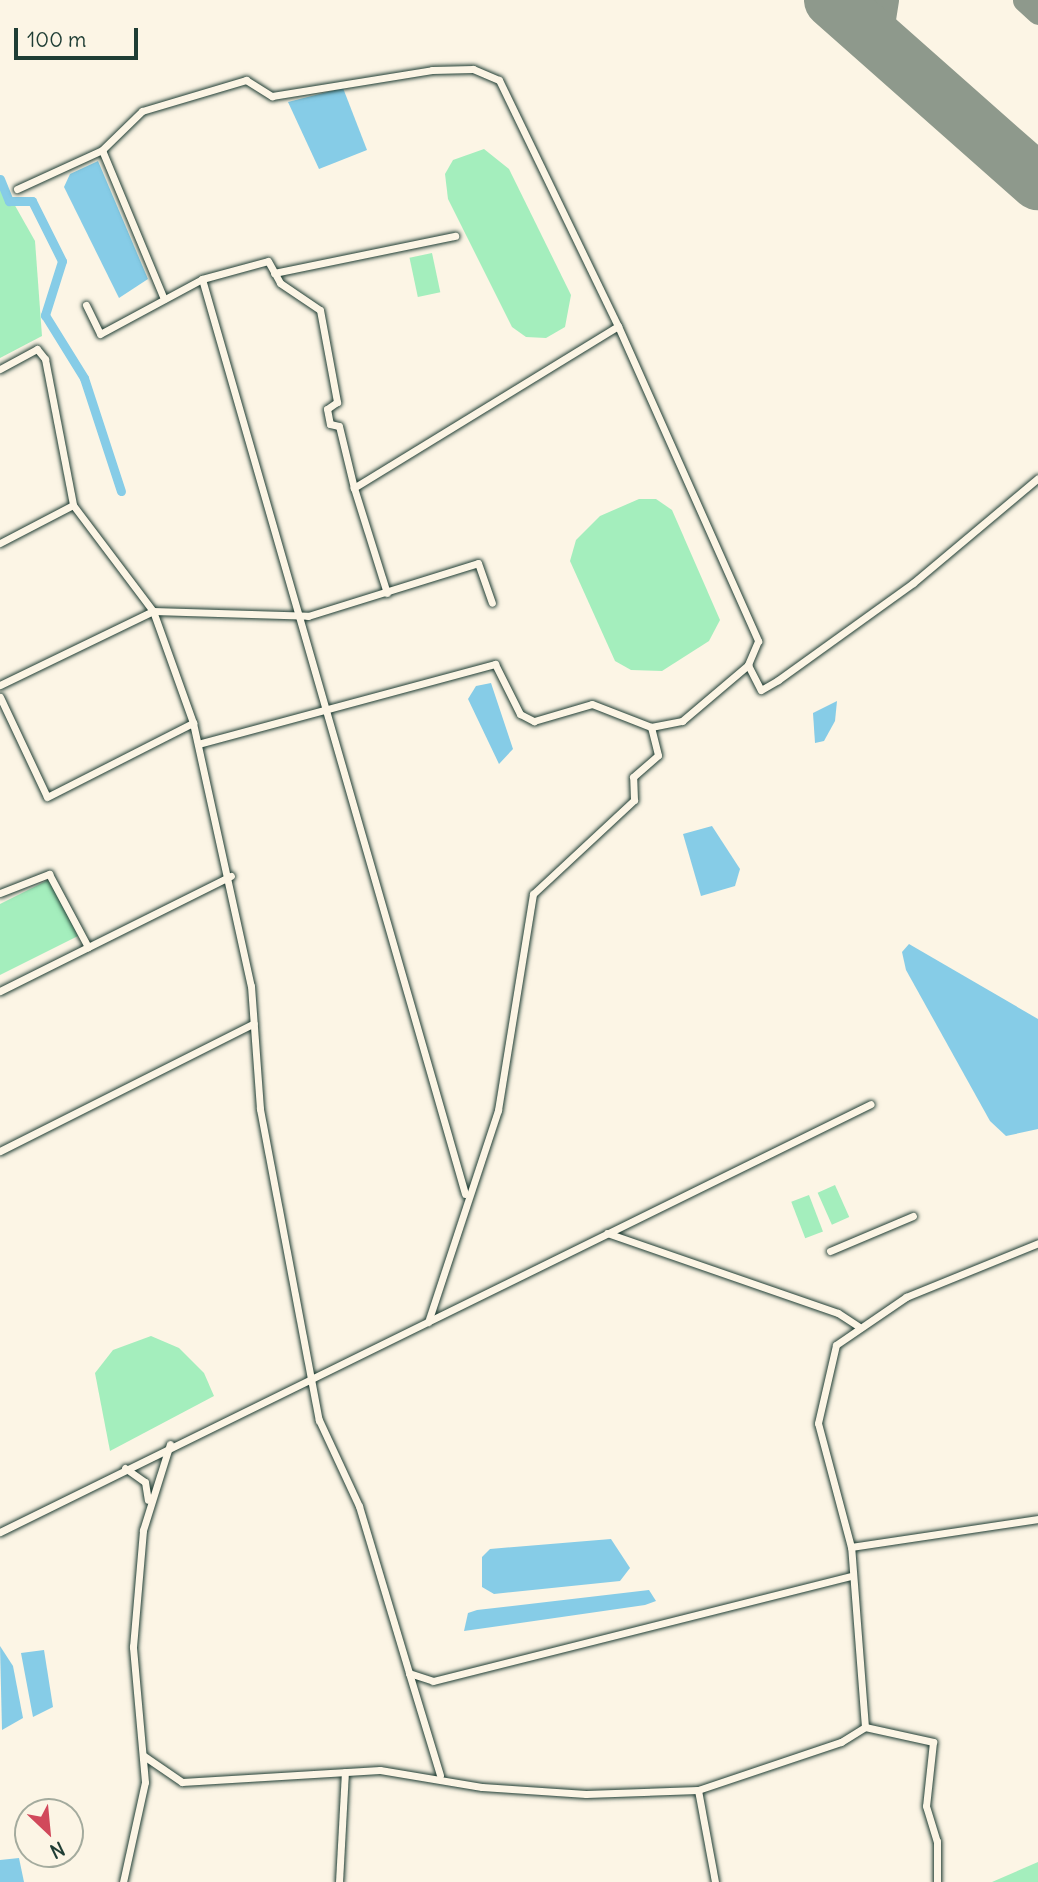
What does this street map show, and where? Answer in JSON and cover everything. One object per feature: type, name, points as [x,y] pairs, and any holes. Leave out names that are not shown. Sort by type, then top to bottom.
[{"type":"street","points":[[17,189],[102,150],[142,111],[246,80],[272,96],[432,69],[473,69],[499,80],[618,326],[758,641],[748,664],[682,720],[651,727],[592,704],[534,721],[520,714],[495,664],[198,744]]},
{"type":"street","points":[[102,150],[164,299]]},
{"type":"street","points":[[274,273],[455,236]]},
{"type":"street","points":[[86,305],[100,334],[202,279],[268,261],[274,273],[320,310],[337,402],[327,409],[330,424],[339,426],[354,488],[387,593]]},
{"type":"street","points":[[202,279],[465,1195],[465,1217],[428,1322]]},
{"type":"street","points":[[354,488],[618,326]]},
{"type":"street","points":[[0,369],[37,349],[45,359],[73,505],[153,611],[193,723],[231,876],[254,1023],[260,1109],[319,1420],[359,1506],[440,1775]]},
{"type":"street","points":[[748,664],[761,690],[778,680],[913,583],[1038,478]]},
{"type":"street","points":[[0,543],[73,505]]},
{"type":"street","points":[[0,681],[153,611],[277,620],[387,593],[478,563],[492,603]]},
{"type":"street","points":[[0,697],[47,797],[193,723]]},
{"type":"street","points":[[465,1195],[498,1110],[533,894],[634,800],[633,777],[658,755],[651,727]]},
{"type":"street","points":[[0,893],[49,874],[88,947]]},
{"type":"street","points":[[0,991],[231,876]]},
{"type":"street","points":[[0,1151],[254,1023]]},
{"type":"street","points":[[0,1532],[170,1444],[313,1380],[871,1104]]},
{"type":"street","points":[[830,1251],[913,1216]]},
{"type":"street","points":[[607,1233],[838,1312],[858,1326]]},
{"type":"street","points":[[865,1727],[851,1547],[818,1423],[836,1345],[858,1326],[906,1297],[1038,1242]]},
{"type":"street","points":[[148,1501],[170,1444]]},
{"type":"street","points":[[123,1882],[143,1807],[144,1756],[133,1647],[148,1501],[145,1482],[125,1468]]},
{"type":"street","points":[[851,1547],[1038,1520]]},
{"type":"street","points":[[409,1673],[433,1681],[852,1576]]},
{"type":"street","points":[[144,1756],[182,1782],[345,1772],[440,1775],[482,1787],[586,1794],[698,1790],[752,1776],[865,1727],[933,1742],[926,1806],[937,1841],[937,1882]]},
{"type":"street","points":[[339,1882],[345,1772]]},
{"type":"street","points":[[698,1790],[715,1882]]},
{"type":"green space","points":[[484,149],[509,169],[571,295],[565,327],[546,338],[526,337],[512,327],[448,199],[445,174],[453,160]]},
{"type":"green space","points":[[0,179],[35,241],[42,336],[0,358]]},
{"type":"green space","points":[[432,253],[440,292],[418,297],[410,258]]},
{"type":"green space","points":[[639,499],[656,499],[672,510],[720,620],[709,641],[662,671],[631,670],[615,661],[570,561],[576,540],[600,516]]},
{"type":"green space","points":[[50,879],[78,936],[0,975],[0,904]]},
{"type":"green space","points":[[835,1185],[849,1217],[832,1225],[818,1193]]},
{"type":"green space","points":[[809,1195],[823,1231],[805,1238],[791,1202]]},
{"type":"green space","points":[[151,1336],[179,1348],[204,1373],[214,1396],[110,1451],[95,1373],[113,1350]]},
{"type":"green space","points":[[1038,1862],[1038,1882],[992,1882]]},
{"type":"water","points":[[343,88],[367,150],[319,169],[288,102]]},
{"type":"water","points":[[98,161],[148,279],[119,298],[64,187],[70,174]]},
{"type":"water","points":[[491,683],[513,749],[499,764],[468,699],[476,686]]},
{"type":"water","points":[[837,701],[835,721],[824,741],[815,743],[813,713]]},
{"type":"water","points":[[712,826],[740,869],[735,886],[701,896],[683,834]]},
{"type":"water","points":[[909,944],[1038,1019],[1038,1129],[1006,1136],[990,1121],[906,970],[902,952]]},
{"type":"water","points":[[611,1539],[630,1568],[620,1581],[494,1594],[482,1587],[482,1557],[490,1549]]},
{"type":"water","points":[[649,1590],[656,1601],[645,1605],[464,1631],[468,1613],[477,1610]]},
{"type":"water","points":[[0,1646],[13,1666],[23,1718],[2,1730]]},
{"type":"water","points":[[44,1650],[53,1707],[33,1717],[21,1653]]},
{"type":"water","points":[[14,1859],[14,1868],[21,1868],[24,1882],[0,1882],[0,1860]]},
{"type":"waterway","points":[[0,179],[9,201],[32,201],[62,261],[45,315],[84,378],[121,491]]},
{"type":"taxiway","points":[[838,0],[878,0]]},
{"type":"taxiway","points":[[887,0],[883,25],[894,55]]},
{"type":"taxiway","points":[[1024,0],[1038,13]]},
{"type":"runway","points":[[832,0],[1038,182]]}]
